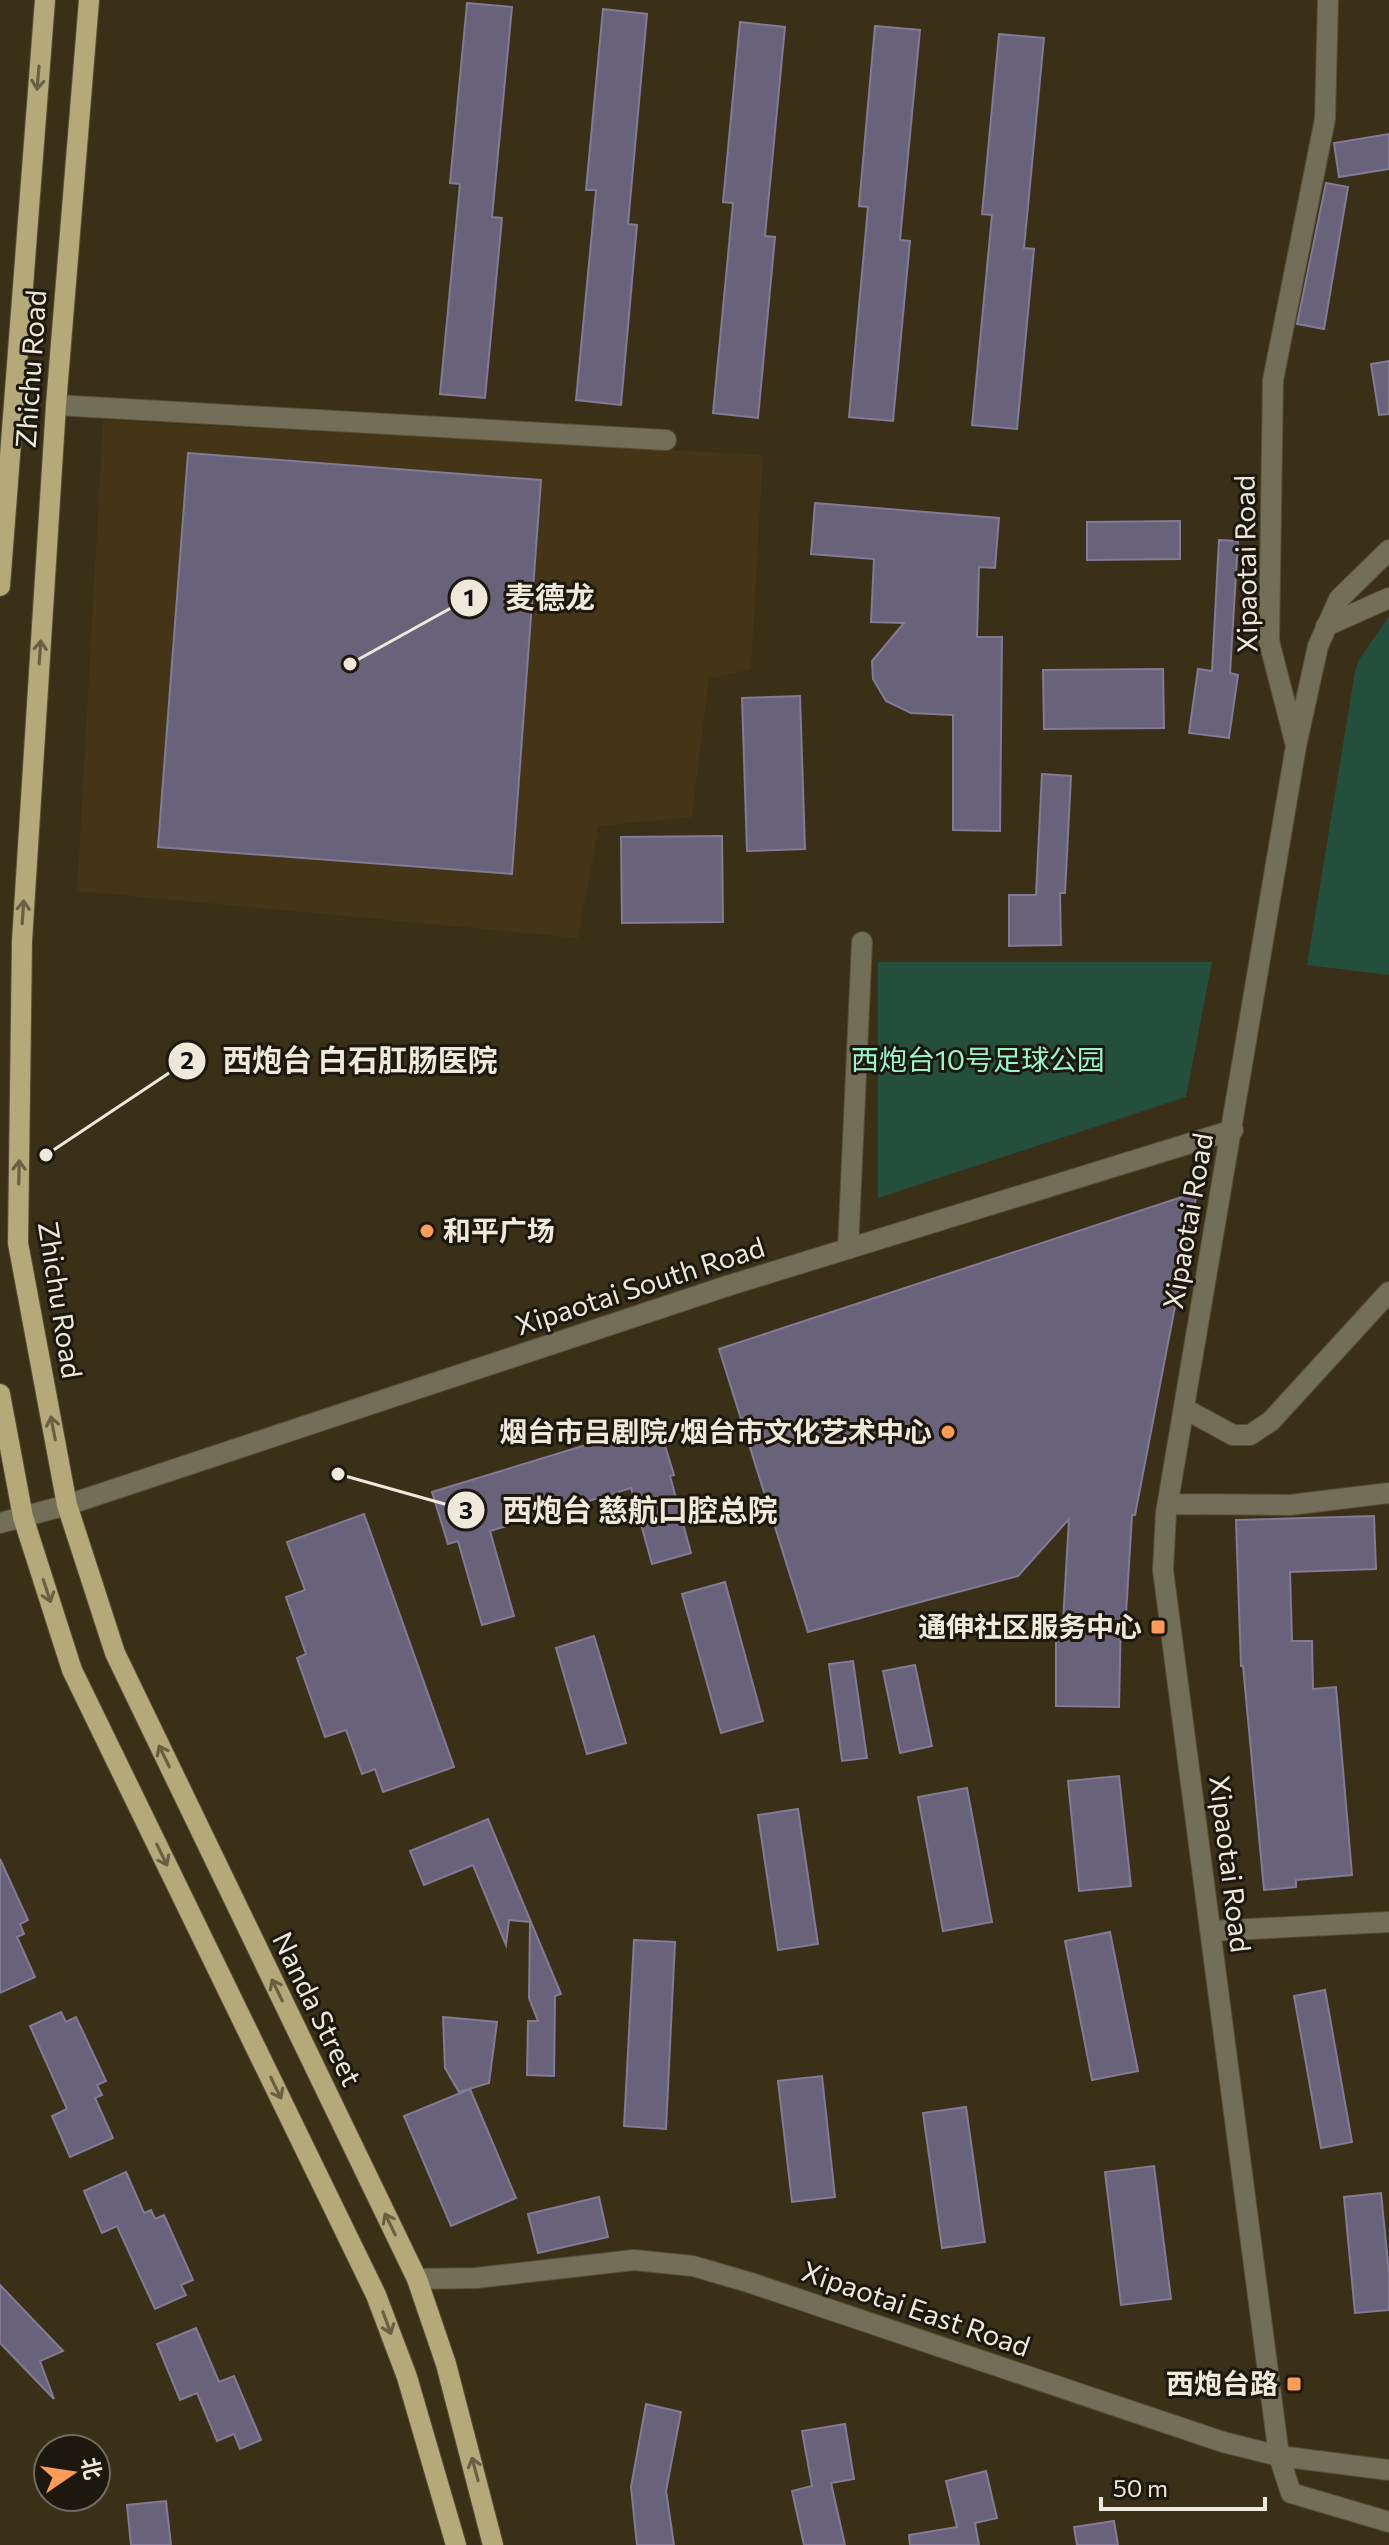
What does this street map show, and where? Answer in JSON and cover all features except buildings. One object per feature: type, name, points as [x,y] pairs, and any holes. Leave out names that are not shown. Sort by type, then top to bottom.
[{"type":"main road","name":"Zhichu Road","points":[[0,586],[45,0]]},
{"type":"main road","name":"Zhichu Road","points":[[67,1505],[18,1243],[22,941],[56,405],[89,0]]},
{"type":"main road","points":[[0,1394],[23,1517],[72,1670],[376,2295],[407,2377],[456,2545]]},
{"type":"main road","name":"Nanda Street","points":[[67,1505],[115,1653],[417,2279],[446,2364],[493,2545]]},
{"type":"street","name":"Xipaotai Road","points":[[1328,0],[1325,119],[1273,380],[1269,641],[1296,746],[1168,1504],[1163,1570],[1279,2456],[1291,2493],[1389,2522]]},
{"type":"street","points":[[56,405],[666,440]]},
{"type":"street","points":[[1296,746],[1318,646],[1326,626],[1339,599],[1389,550]]},
{"type":"street","points":[[1326,626],[1389,598]]},
{"type":"street","points":[[848,1249],[862,942]]},
{"type":"street","name":"Xipaotai South Road","points":[[23,1517],[727,1286],[1233,1130]]},
{"type":"street","points":[[1185,1409],[1233,1435],[1250,1435],[1271,1421],[1389,1292]]},
{"type":"street","points":[[1168,1504],[1290,1505],[1389,1493]]},
{"type":"street","points":[[0,1523],[23,1517]]},
{"type":"street","points":[[1210,1931],[1389,1922]]},
{"type":"street","name":"Xipaotai East Road","points":[[417,2279],[476,2278],[634,2260],[693,2266],[1223,2442],[1279,2456],[1389,2470]]},
{"type":"shaded area","points":[[103,420],[763,455],[751,669],[709,679],[692,817],[599,826],[578,938],[77,891]]},
{"type":"green space","points":[[1389,616],[1389,975],[1307,965],[1355,672],[1359,660]]},
{"type":"green space","name":"西炮台10号足球公园","points":[[878,962],[1212,962],[1186,1097],[878,1198]]},
{"type":"place","name":"麦德龙","points":[[350,664]]},
{"type":"place","name":"西炮台 白石肛肠医院","points":[[46,1155]]},
{"type":"place","name":"和平广场","points":[[427,1231]]},
{"type":"place","name":"烟台市吕剧院/烟台市文化艺术中心","points":[[948,1432]]},
{"type":"place","name":"西炮台 慈航口腔总院","points":[[338,1474]]},
{"type":"place","name":"通伸社区服务中心","points":[[1158,1627]]},
{"type":"place","name":"西炮台路","points":[[1294,2384]]}]
